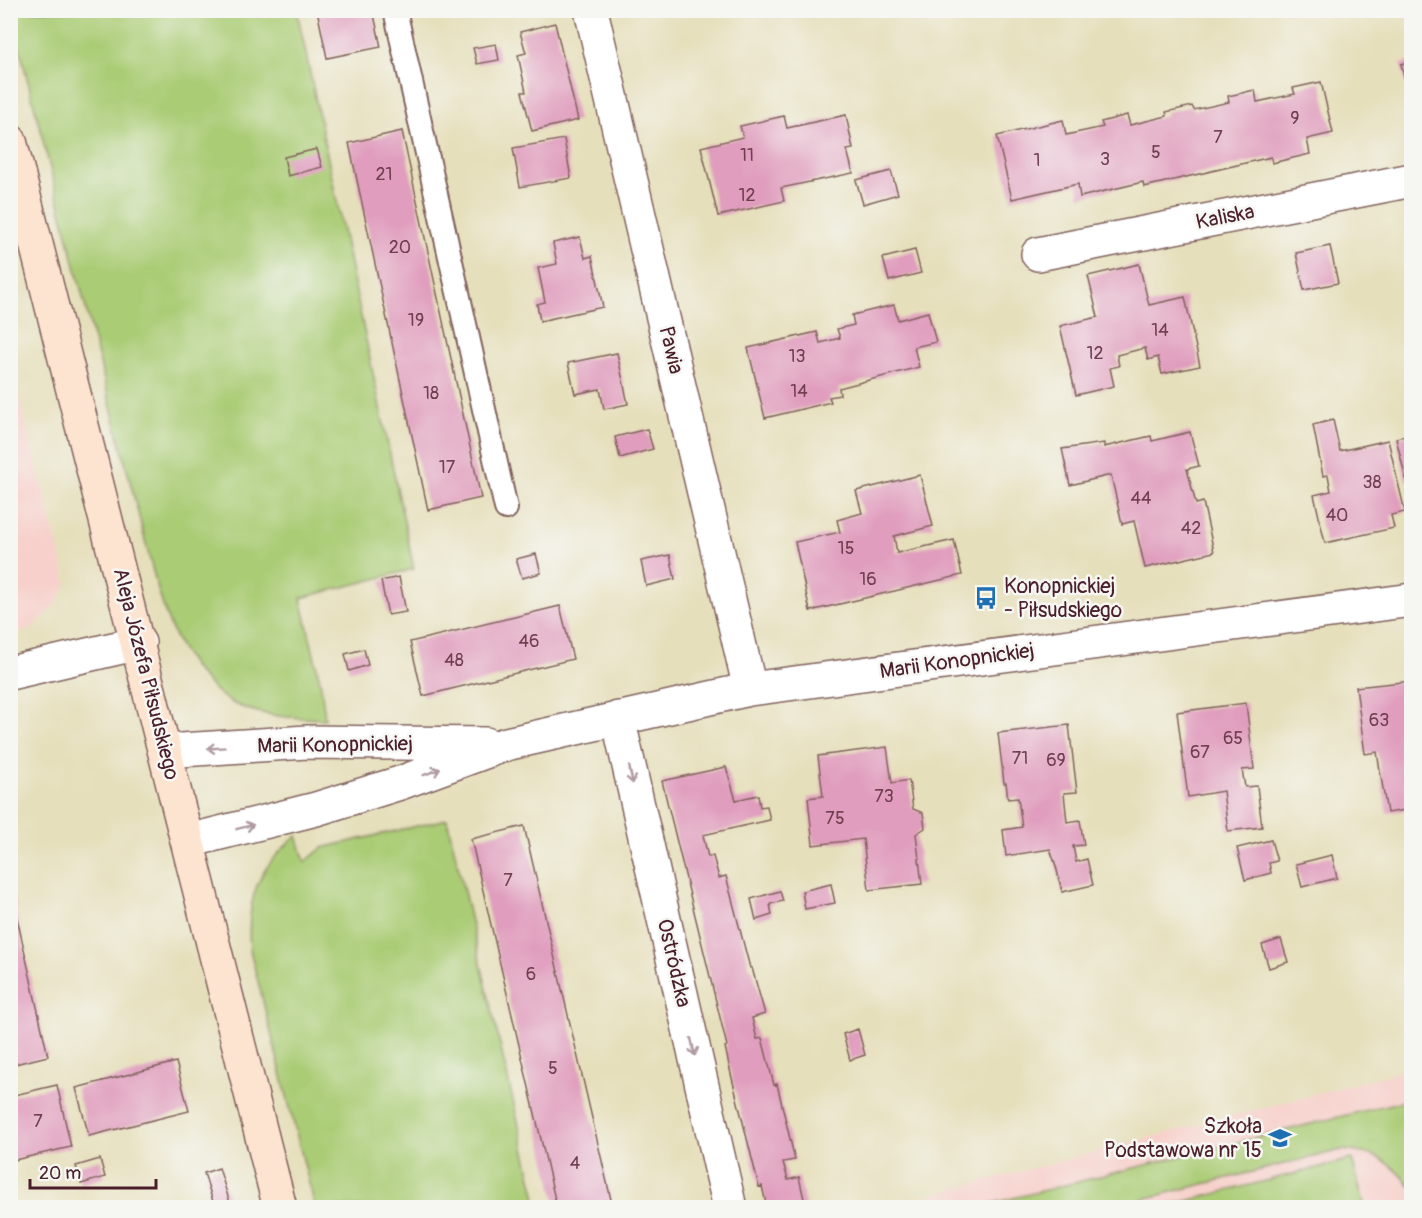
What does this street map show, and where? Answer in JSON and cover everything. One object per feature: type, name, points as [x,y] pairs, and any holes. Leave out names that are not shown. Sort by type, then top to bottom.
[{"type":"main road","name":"Aleja Józefa Piłsudskiego","points":[[10,141],[139,643],[280,1208]]},
{"type":"street","name":"Pawia","points":[[591,10],[750,689]]},
{"type":"street","name":"Kaliska","points":[[1038,254],[1412,180]]},
{"type":"street","name":"Marii Konopnickiej","points":[[188,842],[316,809],[400,783],[506,744],[750,689],[1412,600]]},
{"type":"street","points":[[10,673],[139,643]]},
{"type":"street","name":"Ostródzka","points":[[618,718],[730,1208]]},
{"type":"street","name":"Marii Konopnickiej","points":[[165,751],[307,742],[506,744]]},
{"type":"lane","points":[[394,10],[506,508]]},
{"type":"shaded area","points":[[10,361],[67,583],[57,602],[44,617],[28,630],[11,634]]},
{"type":"shaded area","name":"Szkoła Podstawowa nr 15","points":[[1411,1069],[1411,1207],[886,1207]]},
{"type":"green space","points":[[10,11],[297,11],[414,569],[301,598],[321,686],[325,719],[270,715],[249,710],[230,701],[213,688],[193,667],[174,635],[156,581]]},
{"type":"green space","points":[[447,819],[538,1207],[315,1207],[250,950],[250,915],[257,886],[272,860],[297,836],[305,862],[322,848]]},
{"type":"green space","points":[[1411,1099],[1411,1133],[1404,1135],[1411,1139],[1411,1187],[1389,1164],[1363,1153],[1341,1150],[1111,1207],[977,1207]]},
{"type":"green space","points":[[1352,1159],[1365,1207],[1163,1207]]},
{"type":"building","points":[[317,10],[373,10],[381,47],[327,58]]},
{"type":"building","points":[[555,23],[578,120],[532,131],[522,92],[526,92],[518,55],[526,53],[520,32]]},
{"type":"building","points":[[496,44],[499,60],[477,64],[473,48]]},
{"type":"building","points":[[1412,61],[1412,105],[1411,105],[1401,64]]},
{"type":"building","points":[[1321,82],[1333,133],[1307,139],[1310,154],[1272,163],[1271,157],[1144,187],[1143,182],[1080,197],[1078,184],[1012,199],[997,136],[1063,120],[1066,135],[1103,127],[1101,122],[1127,115],[1130,125],[1167,116],[1166,112],[1192,106],[1194,110],[1229,102],[1228,96],[1255,90],[1257,102],[1295,94],[1293,88]]},
{"type":"building","points":[[846,115],[853,149],[847,150],[853,173],[781,188],[784,201],[718,216],[701,147],[743,137],[740,126],[784,116],[787,128]]},
{"type":"building","points":[[402,131],[481,498],[428,510],[349,143]]},
{"type":"building","points":[[564,139],[571,178],[520,187],[513,148]]},
{"type":"building","points":[[317,149],[322,167],[288,176],[284,157]]},
{"type":"building","points":[[891,171],[898,194],[863,204],[856,180]]},
{"type":"building","points":[[580,237],[585,258],[592,256],[603,307],[540,321],[537,304],[545,302],[538,268],[557,264],[553,243]]},
{"type":"building","points":[[1330,246],[1338,283],[1304,290],[1296,253]]},
{"type":"building","points":[[915,250],[921,273],[889,281],[883,258]]},
{"type":"building","points":[[1139,264],[1149,305],[1185,297],[1200,366],[1162,374],[1158,357],[1148,360],[1145,348],[1117,355],[1119,366],[1110,368],[1114,386],[1076,395],[1060,326],[1098,317],[1088,276]]},
{"type":"building","points":[[894,305],[898,320],[928,312],[936,342],[914,347],[919,367],[839,388],[840,395],[829,397],[831,402],[765,418],[748,348],[817,332],[820,343],[840,338],[837,329],[854,325],[852,315]]},
{"type":"building","points":[[617,353],[628,404],[604,409],[600,389],[575,394],[568,363]]},
{"type":"building","points":[[1333,420],[1340,451],[1388,440],[1405,512],[1391,515],[1394,528],[1325,543],[1314,495],[1331,491],[1328,475],[1323,476],[1313,425]]},
{"type":"building","points":[[647,429],[653,449],[620,458],[615,437]]},
{"type":"building","points":[[1190,432],[1199,466],[1187,469],[1196,504],[1203,502],[1214,552],[1145,568],[1134,521],[1122,524],[1111,475],[1070,485],[1062,449],[1104,443],[1104,447],[1151,436],[1152,441]]},
{"type":"building","points":[[1412,434],[1412,478],[1406,480],[1396,438]]},
{"type":"building","points":[[920,475],[933,526],[894,536],[897,553],[954,540],[962,575],[810,611],[795,542],[840,532],[837,520],[862,513],[856,491]]},
{"type":"building","points":[[536,554],[541,573],[522,578],[516,559]]},
{"type":"building","points":[[670,555],[675,579],[646,586],[641,561]]},
{"type":"building","points":[[399,577],[406,612],[388,615],[381,581]]},
{"type":"building","points":[[560,606],[573,659],[423,696],[410,642]]},
{"type":"building","points":[[364,649],[368,665],[349,671],[345,654]]},
{"type":"building","points":[[1412,681],[1412,809],[1387,813],[1377,752],[1365,754],[1356,687]]},
{"type":"building","points":[[1246,703],[1254,769],[1242,770],[1245,787],[1257,786],[1262,827],[1228,831],[1223,791],[1188,797],[1177,712]]},
{"type":"building","points":[[1069,725],[1077,792],[1064,793],[1067,822],[1080,820],[1084,845],[1073,846],[1076,862],[1087,859],[1093,885],[1062,892],[1050,849],[1006,856],[1003,830],[1022,827],[1018,798],[1008,799],[998,733]]},
{"type":"building","points":[[887,747],[892,783],[909,780],[913,809],[923,813],[925,828],[916,834],[922,884],[869,890],[863,839],[813,845],[808,798],[823,796],[818,756]]},
{"type":"building","points":[[726,767],[736,800],[758,795],[760,807],[767,806],[770,820],[703,835],[708,857],[713,856],[719,878],[726,876],[750,968],[752,968],[765,1014],[752,1018],[757,1039],[762,1038],[774,1085],[777,1084],[795,1160],[783,1162],[788,1180],[799,1177],[806,1208],[767,1208],[762,1186],[759,1187],[662,781]]},
{"type":"building","points":[[524,826],[612,1204],[596,1208],[557,1208],[471,839]]},
{"type":"building","points":[[1271,840],[1277,861],[1269,863],[1271,873],[1245,880],[1237,848]]},
{"type":"building","points":[[1332,855],[1337,878],[1302,887],[1296,864]]},
{"type":"building","points":[[10,884],[48,1056],[15,1064],[10,1045]]},
{"type":"building","points":[[831,884],[835,903],[805,909],[802,891]]},
{"type":"building","points":[[780,891],[783,901],[770,904],[772,915],[756,920],[751,899]]},
{"type":"building","points":[[1281,939],[1288,962],[1269,968],[1262,945]]},
{"type":"building","points":[[858,1029],[865,1055],[850,1060],[843,1034]]},
{"type":"building","points":[[176,1062],[189,1111],[89,1136],[76,1088]]},
{"type":"building","points":[[57,1085],[71,1147],[10,1161],[10,1096]]},
{"type":"building","points":[[100,1159],[105,1177],[81,1184],[76,1166]]},
{"type":"building","points":[[219,1168],[231,1206],[227,1208],[215,1208],[204,1173]]},
{"type":"place","name":"Konopnickiej - Piłsudskiego","points":[[986,598]]},
{"type":"place","name":"Szkoła Podstawowa nr 15","points":[[1280,1138]]}]
